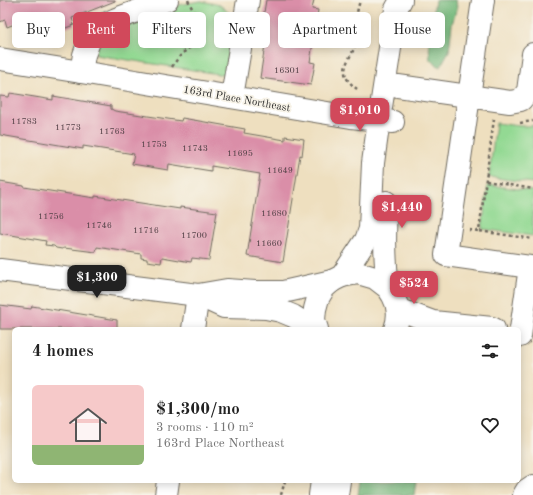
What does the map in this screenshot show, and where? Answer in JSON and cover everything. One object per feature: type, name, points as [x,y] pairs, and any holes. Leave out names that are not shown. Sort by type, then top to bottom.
[{"type":"street","points":[[81,72],[84,55],[90,39],[101,26],[167,0]]},
{"type":"street","points":[[232,97],[248,0]]},
{"type":"street","points":[[388,288],[385,243],[387,171],[386,121],[396,9],[401,0]]},
{"type":"street","points":[[315,327],[315,309],[318,298],[324,288],[337,278],[366,240],[370,228],[373,163],[398,86],[409,12],[408,0]]},
{"type":"street","points":[[483,0],[446,256],[530,268],[524,337]]},
{"type":"street","points":[[398,86],[510,102],[521,100],[528,92],[533,54]]},
{"type":"street","name":"163rd Place Northeast","points":[[0,59],[351,117],[386,121]]},
{"type":"street","points":[[0,270],[198,295],[227,290],[283,292],[358,274],[375,278],[388,288],[394,298],[397,319],[482,327]]},
{"type":"street","points":[[193,327],[198,295]]},
{"type":"street","points":[[198,295],[224,307],[266,308],[281,311],[312,327]]},
{"type":"street","points":[[166,495],[168,483]]},
{"type":"street","points":[[320,495],[322,483]]},
{"type":"street","points":[[337,495],[339,483]]},
{"type":"street","points":[[524,495],[527,490],[533,486]]},
{"type":"path","points":[[171,69],[176,60],[198,41],[201,33],[200,26],[188,0]]},
{"type":"path","points":[[357,89],[345,74],[346,64],[354,48],[356,37],[356,15],[360,0]]},
{"type":"path","points":[[500,119],[495,117],[479,231],[533,239]]},
{"type":"path","points":[[515,122],[521,123],[533,121]]},
{"type":"path","points":[[486,181],[533,189]]},
{"type":"path","points":[[281,495],[284,483]]},
{"type":"green space","points":[[435,0],[456,0],[457,8],[452,24],[449,51],[440,67],[430,60],[429,48],[445,48],[445,12],[433,12]]},
{"type":"green space","points":[[201,1],[220,5],[228,12],[214,12],[214,48],[229,48],[225,75],[96,55],[97,48],[130,48],[130,24],[138,21],[138,48],[206,48],[206,12],[161,12],[183,4]]},
{"type":"green space","points":[[496,123],[520,126],[533,125],[533,183],[489,177]]},
{"type":"green space","points":[[488,185],[533,191],[533,236],[482,229]]},
{"type":"green space","points":[[360,483],[416,483],[414,495],[358,495]]},
{"type":"building","points":[[0,0],[115,0],[87,12],[73,12],[73,25],[65,28],[65,12],[12,12],[12,25],[7,27],[5,20],[0,22]]},
{"type":"building","points":[[266,0],[314,0],[312,9],[318,10],[318,12],[278,12],[278,48],[312,48],[310,62],[315,63],[311,85],[260,78],[264,48],[270,48],[270,12],[264,12]]},
{"type":"building","points":[[10,93],[53,100],[53,96],[111,106],[111,109],[115,111],[181,121],[182,118],[245,129],[244,133],[285,140],[285,136],[304,139],[302,156],[300,155],[283,262],[247,256],[260,174],[211,166],[211,171],[169,164],[168,170],[132,164],[134,154],[83,146],[83,149],[0,135],[0,96],[9,97]]},
{"type":"building","points":[[0,182],[95,198],[95,196],[180,209],[180,207],[217,212],[209,260],[192,258],[191,262],[162,257],[161,263],[147,261],[147,259],[141,258],[141,254],[97,247],[96,252],[62,249],[45,245],[46,241],[0,233]]},
{"type":"building","points":[[0,305],[31,309],[32,306],[117,320],[117,327],[12,327],[12,329],[0,329]]}]
